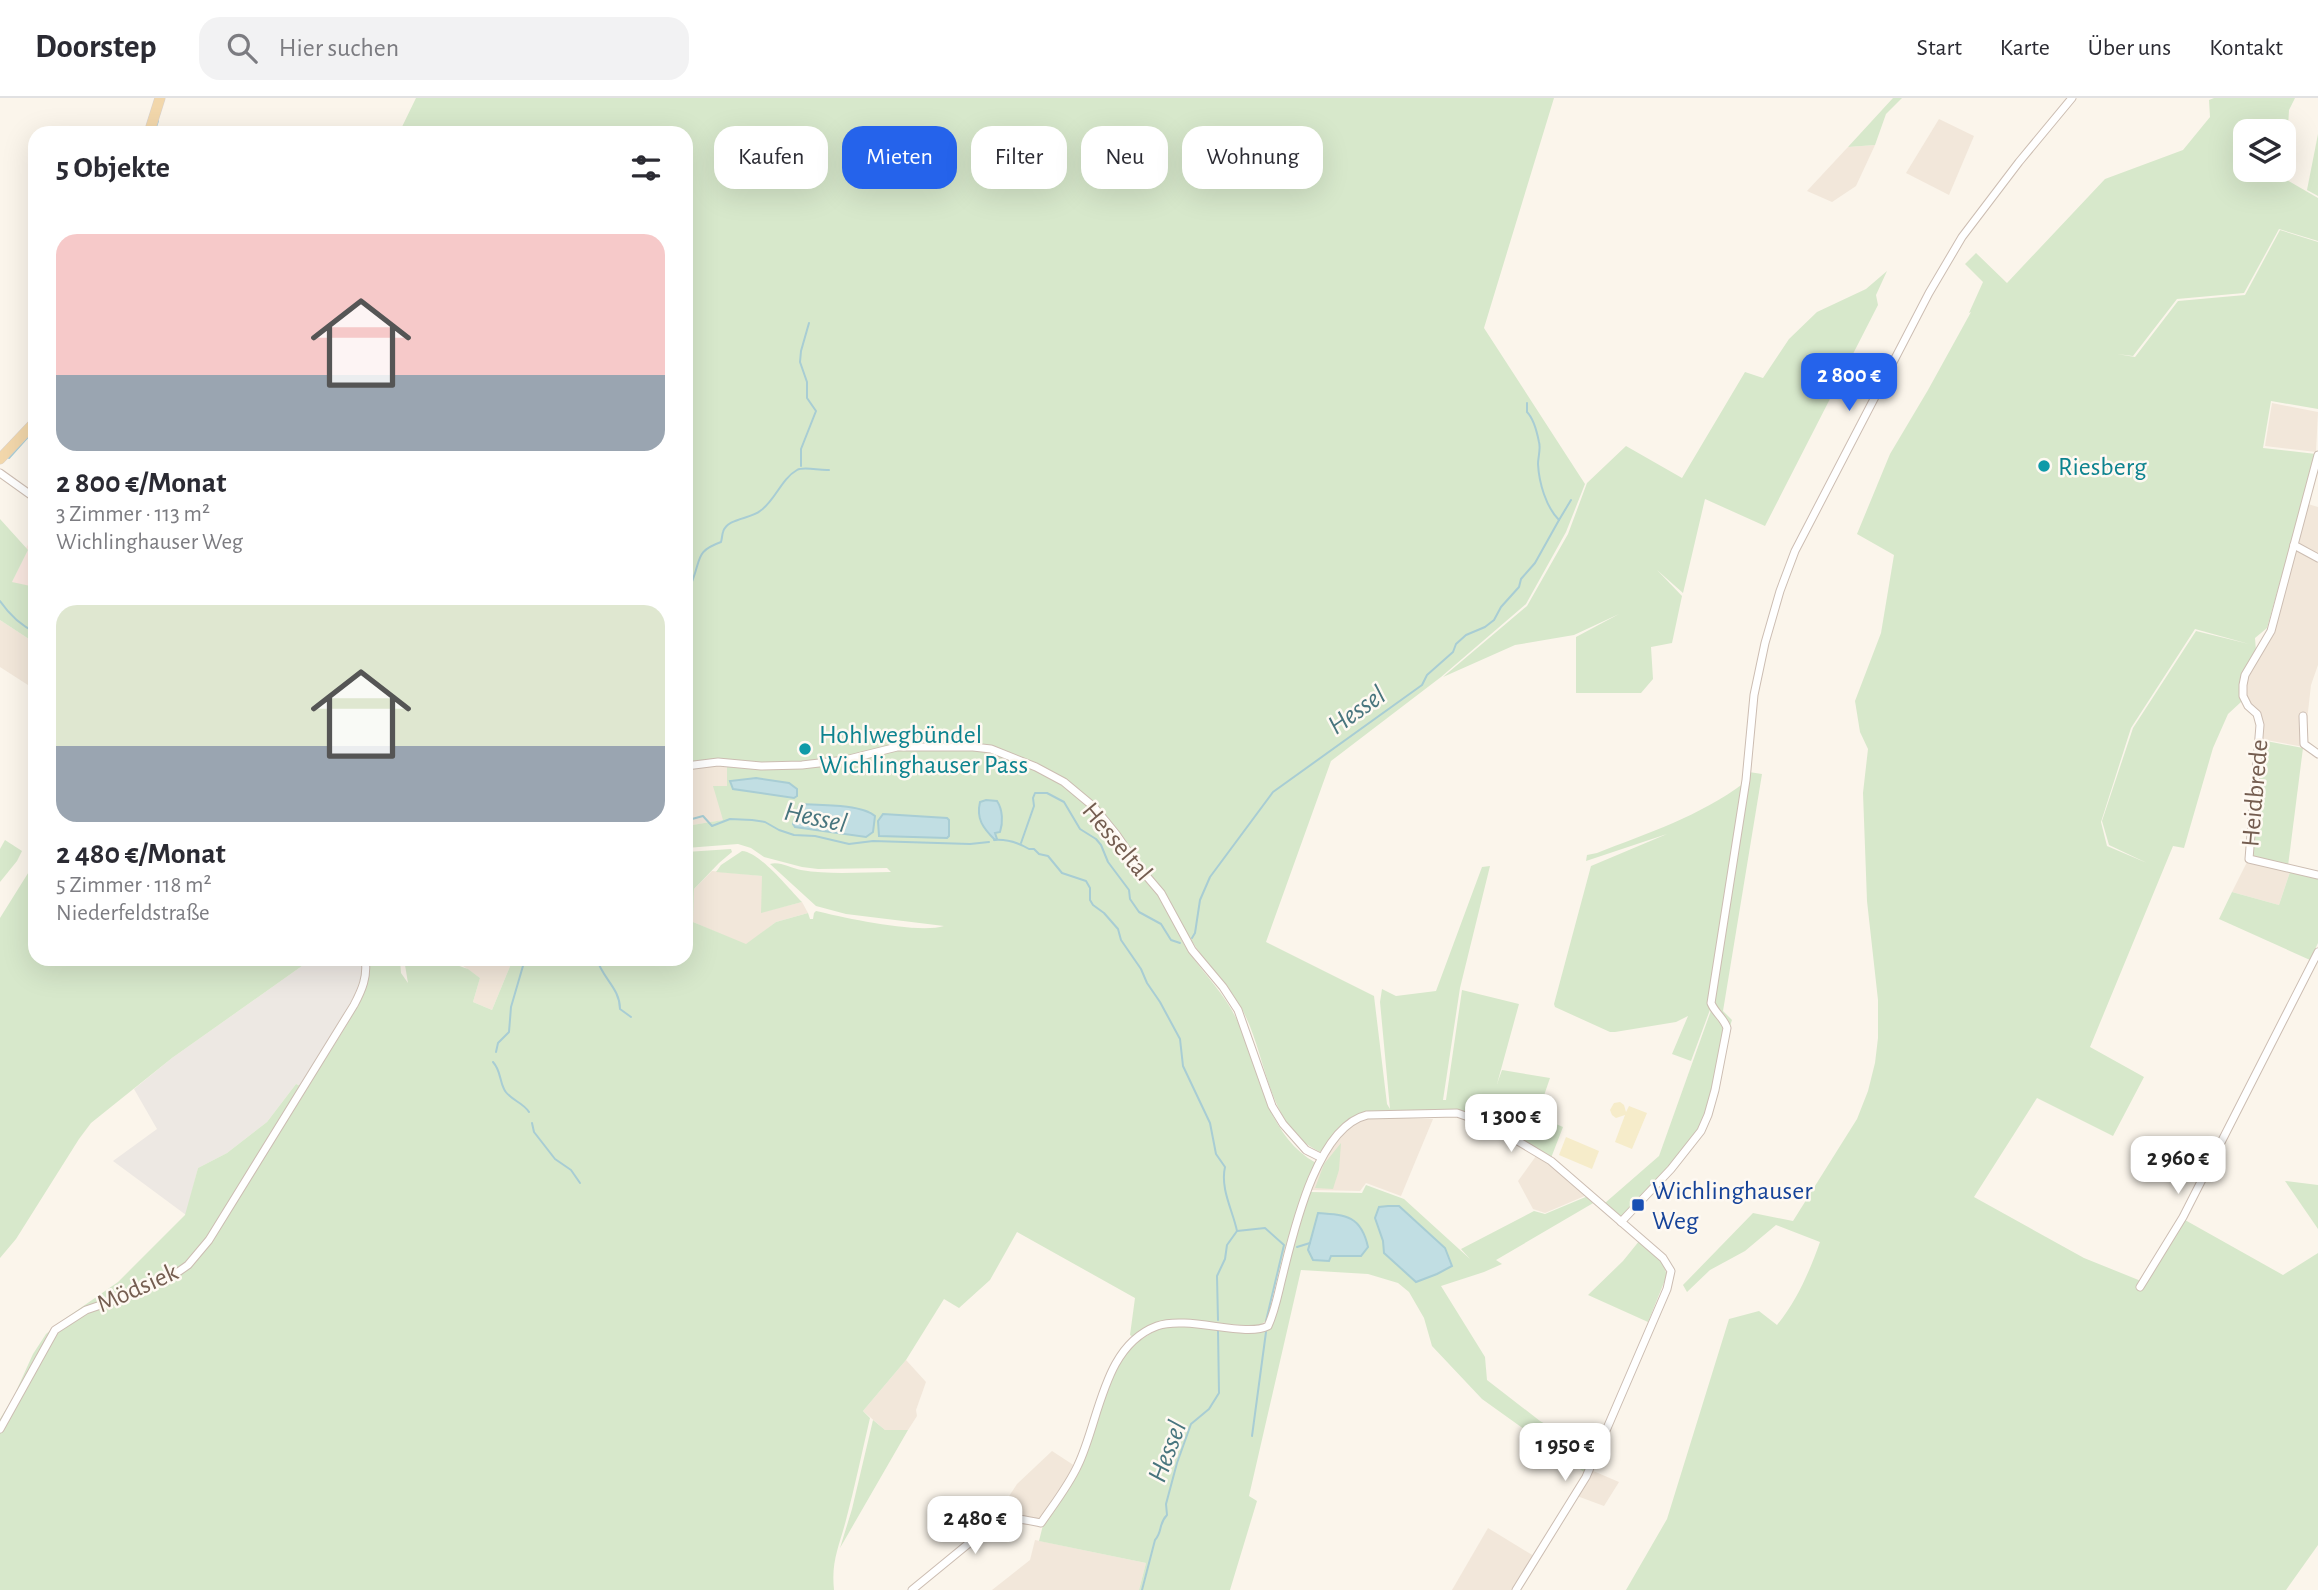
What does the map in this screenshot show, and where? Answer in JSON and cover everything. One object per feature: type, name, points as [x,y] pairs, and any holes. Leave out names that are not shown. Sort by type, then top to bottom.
[{"type":"main road","points":[[151,126],[160,98]]},
{"type":"main road","points":[[0,459],[28,429]]},
{"type":"street","points":[[1621,1222],[1690,1147],[1709,1115],[1727,1028],[1711,1003],[1746,780],[1754,695],[1769,630],[1795,551],[1916,317],[1962,237],[2072,98]]},
{"type":"street","name":"Heidbrede","points":[[2318,455],[2271,631],[2245,675],[2243,685],[2243,696],[2248,706],[2257,714],[2260,725],[2249,859],[2318,875]]},
{"type":"street","points":[[0,473],[28,493]]},
{"type":"street","points":[[2294,545],[2318,558]]},
{"type":"street","name":"Heidbrede","points":[[2303,716],[2304,744],[2318,754]]},
{"type":"street","name":"Hesseltal","points":[[693,765],[718,762],[761,766],[802,765],[845,760],[897,747],[973,747],[990,749],[1036,767],[1064,782],[1094,807],[1161,893],[1192,950],[1238,1010],[1249,1035],[1267,1094],[1283,1124],[1306,1150],[1320,1157]]},
{"type":"street","points":[[2140,1287],[2183,1217],[2318,952]]},
{"type":"street","name":"Mödsiek","points":[[0,1429],[55,1331],[86,1310],[133,1294],[178,1272],[188,1265],[209,1240],[363,987],[365,966]]},
{"type":"street","points":[[912,1590],[990,1526],[1003,1519],[1016,1518],[1041,1523],[1077,1467],[1110,1375],[1127,1345],[1158,1326],[1178,1323],[1257,1329],[1268,1326],[1306,1192],[1320,1157],[1348,1125],[1360,1117],[1457,1113],[1491,1125],[1551,1161],[1663,1258],[1671,1271],[1667,1289],[1586,1477],[1516,1590]]},
{"type":"shaded area","points":[[1939,119],[1974,136],[1949,195],[1906,173]]},
{"type":"shaded area","points":[[1875,145],[1856,186],[1832,202],[1807,191],[1848,147]]},
{"type":"shaded area","points":[[2272,403],[2318,412],[2316,452],[2265,446]]},
{"type":"shaded area","points":[[2308,504],[2318,507],[2318,665],[2311,685],[2304,747],[2261,739],[2260,714],[2249,702],[2245,690],[2250,672],[2273,635]]},
{"type":"shaded area","points":[[28,550],[28,586],[12,582]]},
{"type":"shaded area","points":[[0,620],[28,638],[28,685],[0,667]]},
{"type":"shaded area","points":[[727,766],[727,786],[714,786],[724,820],[693,825],[693,767]]},
{"type":"shaded area","points":[[2247,862],[2290,872],[2279,905],[2232,892]]},
{"type":"shaded area","points":[[712,871],[763,876],[762,912],[802,902],[808,913],[776,922],[746,945],[693,922],[694,889]]},
{"type":"shaded area","points":[[302,966],[362,966],[354,996],[301,1086],[296,1084],[267,1122],[227,1153],[198,1168],[186,1215],[113,1161],[157,1129],[134,1089],[172,1058]]},
{"type":"shaded area","points":[[463,966],[510,966],[492,1010],[473,1002],[480,978]]},
{"type":"shaded area","points":[[1370,1117],[1433,1119],[1401,1196],[1366,1183],[1360,1191],[1310,1190],[1322,1163],[1339,1140],[1352,1125]]},
{"type":"shaded area","points":[[1536,1156],[1546,1161],[1587,1195],[1545,1213],[1533,1209],[1518,1181]]},
{"type":"shaded area","points":[[906,1360],[926,1382],[916,1410],[917,1416],[908,1430],[885,1430],[863,1411]]},
{"type":"shaded area","points":[[1052,1451],[1075,1466],[1043,1518],[1002,1516],[991,1524],[1017,1484]]},
{"type":"shaded area","points":[[1591,1470],[1619,1482],[1604,1506],[1577,1496]]},
{"type":"shaded area","points":[[1488,1528],[1534,1556],[1513,1590],[1452,1590]]},
{"type":"shaded area","points":[[1035,1540],[1146,1563],[1139,1590],[992,1590],[1030,1560]]},
{"type":"green space","points":[[416,98],[1554,98],[1484,328],[1585,484],[1566,532],[1526,604],[1441,677],[1331,761],[1266,942],[1374,996],[1387,1104],[1390,1109],[1380,1002],[1382,989],[1396,996],[1436,991],[1482,867],[1490,866],[1460,988],[1443,1100],[1446,1100],[1462,990],[1519,1004],[1497,1084],[1502,1070],[1550,1078],[1537,1116],[1563,1127],[1551,1158],[1504,1128],[1457,1110],[1359,1114],[1346,1123],[1320,1152],[1302,1140],[1277,1106],[1249,1023],[1239,1004],[1188,936],[1175,927],[1189,952],[1222,994],[1237,1020],[1274,1118],[1299,1151],[1316,1163],[1293,1221],[1266,1321],[1258,1326],[1224,1324],[1223,1328],[1264,1332],[1269,1327],[1310,1192],[1362,1193],[1366,1185],[1404,1199],[1470,1259],[1461,1249],[1534,1211],[1545,1214],[1588,1196],[1595,1202],[1496,1260],[1502,1264],[1441,1286],[1485,1357],[1487,1380],[1540,1421],[1594,1452],[1584,1472],[1482,1399],[1432,1346],[1424,1318],[1409,1292],[1398,1283],[1368,1274],[1301,1270],[1249,1496],[1257,1501],[1230,1590],[1139,1590],[1146,1563],[1039,1541],[1043,1525],[1073,1480],[1112,1375],[1129,1347],[1153,1332],[1150,1327],[1133,1337],[1130,1335],[1135,1298],[1017,1232],[990,1280],[959,1308],[944,1299],[906,1360],[863,1411],[870,1418],[836,1554],[834,1590],[0,1590],[0,1419],[33,1354],[46,1334],[118,1282],[185,1215],[198,1168],[227,1153],[267,1122],[296,1084],[305,1088],[356,1007],[364,989],[368,966],[400,966],[401,973],[408,983],[405,966],[459,966],[468,969],[480,978],[473,1002],[492,1010],[510,966],[693,966],[693,922],[746,944],[776,922],[808,913],[810,919],[813,919],[816,911],[900,927],[944,926],[846,914],[816,906],[770,864],[812,872],[835,873],[891,872],[887,868],[818,869],[764,857],[751,848],[738,844],[693,847],[693,825],[723,820],[713,786],[727,786],[727,766],[735,761],[712,759],[693,761],[693,126],[402,126]],"holes":[[[828,805],[871,812],[867,837],[795,827],[793,824]],[[1346,1218],[1354,1220],[1361,1255],[1331,1256]]]},
{"type":"green space","points":[[1893,98],[1902,98],[1886,114],[1875,145],[1848,147]]},
{"type":"green space","points":[[2214,98],[2295,98],[2289,110],[2288,119],[2233,119],[2233,182],[2290,182],[2318,198],[2318,241],[2279,229],[2244,293],[2177,299],[2133,356],[2117,354],[2135,357],[2178,301],[2245,295],[2280,230],[2318,242],[2318,409],[2271,401],[2263,448],[2316,454],[2267,628],[2255,638],[2256,651],[2241,677],[2241,702],[2228,714],[2213,748],[2184,848],[2173,846],[2090,1047],[2144,1077],[2113,1136],[2037,1098],[1974,1197],[2084,1258],[2146,1283],[2185,1220],[2283,1275],[2318,1253],[2318,1545],[2286,1590],[1626,1590],[1667,1519],[1729,1319],[1759,1311],[1777,1325],[1802,1285],[1820,1242],[1776,1225],[1745,1251],[1710,1270],[1687,1292],[1683,1285],[1753,1213],[1793,1221],[1857,1119],[1875,1063],[1878,1000],[1867,901],[1863,793],[1868,749],[1860,732],[1855,701],[1881,633],[1894,555],[1857,534],[1890,454],[1971,312],[1969,313],[1983,282],[1965,264],[1976,253],[2007,283],[2105,179],[2183,150],[2210,117],[2209,100]],"holes":[[[2195,629],[2249,644],[2196,631],[2133,728],[2102,821],[2109,845],[2147,863],[2107,846],[2101,822],[2131,728]]]},
{"type":"green space","points":[[2318,134],[2318,196],[2307,190]]},
{"type":"green space","points":[[1887,271],[1876,295],[1878,305],[1765,526],[1705,499],[1683,593],[1657,570],[1682,596],[1672,643],[1651,647],[1653,679],[1641,693],[1576,693],[1576,637],[1619,614],[1574,635],[1515,645],[1443,677],[1527,606],[1568,534],[1587,483],[1626,446],[1682,478],[1745,372],[1763,378],[1789,339],[1817,312],[1866,289]]},
{"type":"green space","points":[[0,519],[28,550],[12,582],[28,585],[28,638],[0,620]]},
{"type":"green space","points":[[2261,740],[2303,748],[2288,866],[2255,859],[2252,852]]},
{"type":"green space","points":[[1749,772],[1762,774],[1723,1011],[1732,1020],[1707,1114],[1681,1155],[1621,1218],[1605,1203],[1659,1156],[1714,1002]]},
{"type":"green space","points":[[1744,783],[1711,1007],[1691,1061],[1672,1054],[1688,1016],[1676,1022],[1610,1032],[1555,1007],[1591,866],[1667,834],[1586,861],[1587,855],[1673,823],[1710,805]]},
{"type":"green space","points":[[5,840],[22,851],[0,882],[0,849]]},
{"type":"green space","points":[[731,849],[732,852],[694,889],[693,922],[693,852]]},
{"type":"green space","points":[[742,851],[765,864],[802,902],[761,913],[762,876],[716,872],[721,865]]},
{"type":"green space","points":[[2290,872],[2318,878],[2318,943],[2310,960],[2219,919],[2232,892],[2279,905]]},
{"type":"green space","points":[[28,873],[28,966],[302,966],[172,1058],[91,1123],[16,1239],[0,1258],[0,918]]},
{"type":"green space","points":[[1341,1143],[1339,1170],[1333,1189],[1315,1188],[1324,1164]]},
{"type":"green space","points":[[2285,1181],[2318,1185],[2318,1229]]},
{"type":"green space","points":[[1640,1240],[1663,1264],[1667,1275],[1648,1322],[1588,1295]]},
{"type":"green space","points":[[873,1420],[885,1430],[908,1430],[840,1548],[852,1509]]},
{"type":"sand","points":[[1620,1102],[1626,1112],[1629,1106],[1647,1113],[1632,1149],[1615,1142],[1625,1115],[1616,1118],[1610,1110],[1614,1103]]},
{"type":"sand","points":[[1566,1137],[1599,1151],[1592,1169],[1559,1155]]},
{"type":"water","points":[[756,778],[789,783],[797,789],[797,796],[794,798],[733,789],[730,781]]},
{"type":"water","points":[[997,801],[1001,812],[1001,828],[1000,832],[995,833],[995,840],[980,818],[980,802]]},
{"type":"water","points":[[801,804],[840,806],[869,812],[875,816],[873,832],[866,837],[795,827],[793,824]]},
{"type":"water","points":[[883,814],[947,818],[949,836],[879,836],[878,821]]},
{"type":"water","points":[[1399,1206],[1445,1248],[1452,1266],[1416,1282],[1384,1253],[1375,1218],[1379,1207]]},
{"type":"water","points":[[1318,1213],[1345,1216],[1357,1223],[1368,1247],[1361,1256],[1331,1256],[1329,1261],[1313,1260],[1308,1250]]},
{"type":"waterway","points":[[156,126],[158,121]]},
{"type":"waterway","points":[[801,466],[801,449],[816,411],[807,398],[807,382],[800,362],[809,323]]},
{"type":"waterway","name":"Hessel","points":[[1192,938],[1200,900],[1210,877],[1273,792],[1422,685],[1427,675],[1453,652],[1456,644],[1466,635],[1494,620],[1535,563],[1559,520],[1550,508],[1542,487],[1538,464],[1540,445],[1532,418],[1527,412],[1527,403]]},
{"type":"waterway","points":[[9,458],[28,437]]},
{"type":"waterway","points":[[693,578],[703,552],[721,542],[725,527],[760,511],[791,474],[804,468],[829,470]]},
{"type":"waterway","name":"Hessel","points":[[1559,520],[1571,500]]},
{"type":"waterway","name":"Hessel","points":[[0,601],[15,619],[28,628]]},
{"type":"waterway","name":"Hessel","points":[[1021,843],[1034,806],[1035,793],[1047,793],[1064,802],[1080,829],[1101,845],[1108,862],[1129,890],[1130,899],[1139,912],[1161,924],[1171,940],[1180,943]]},
{"type":"waterway","name":"Hessel","points":[[693,819],[703,816],[712,826],[730,819],[765,822],[794,835],[815,836],[849,844],[873,841],[970,844],[989,842]]},
{"type":"waterway","name":"Hessel","points":[[994,840],[1017,843],[1034,849],[1039,854],[1048,856],[1062,873],[1086,881],[1090,888],[1090,900],[1118,929],[1121,940],[1141,969],[1180,1039],[1183,1066],[1210,1123],[1216,1154],[1225,1167],[1224,1183],[1237,1231],[1227,1245],[1225,1259],[1217,1276],[1218,1320]]},
{"type":"waterway","points":[[496,1052],[498,1043],[509,1032],[511,1007],[523,966]]},
{"type":"waterway","points":[[600,966],[617,995],[620,1009],[631,1017]]},
{"type":"waterway","points":[[493,1062],[506,1092],[529,1112]]},
{"type":"waterway","points":[[532,1123],[534,1132],[555,1159],[571,1170],[580,1183]]},
{"type":"waterway","name":"Hessel","points":[[1237,1231],[1265,1228],[1284,1245],[1266,1321]]},
{"type":"waterway","name":"Hessel","points":[[1297,1247],[1310,1243]]},
{"type":"waterway","name":"Hessel","points":[[1142,1590],[1155,1540],[1167,1515],[1166,1504],[1191,1424],[1209,1409],[1219,1393],[1218,1330]]},
{"type":"waterway","name":"Hessel","points":[[1252,1436],[1266,1332]]},
{"type":"place","name":"Riesberg","points":[[2044,466]]},
{"type":"place","name":"Hohlwegbündel Wichlinghauser Pass","points":[[805,749]]},
{"type":"place","name":"Wichlinghauser Weg","points":[[1638,1205]]}]
